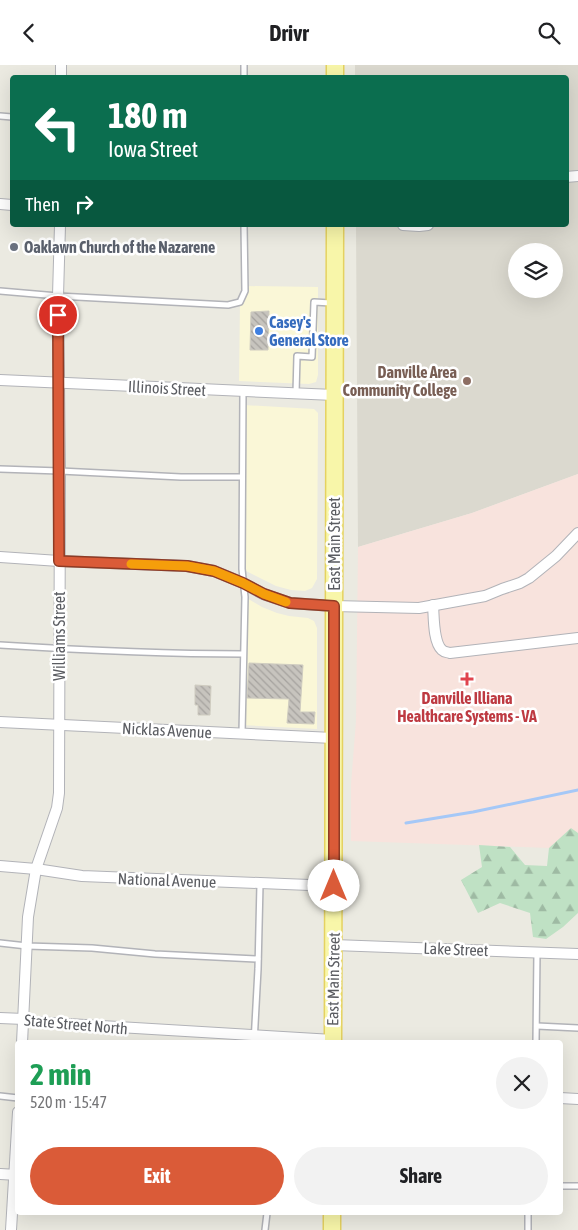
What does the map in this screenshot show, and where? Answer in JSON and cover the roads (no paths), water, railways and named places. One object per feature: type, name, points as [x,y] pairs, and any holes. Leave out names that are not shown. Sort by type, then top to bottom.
[{"type":"main road","name":"East Main Street","points":[[332,1040],[334,945],[335,227]]},
{"type":"main road","points":[[332,1215],[332,1230]]},
{"type":"street","name":"Williams Street","points":[[22,1040],[28,917],[36,869],[57,808],[60,793],[58,296],[60,227]]},
{"type":"street","name":"Illinois Street","points":[[0,380],[334,395]]},
{"type":"street","points":[[0,557],[187,566],[214,571],[264,594],[290,603],[419,608],[485,596],[520,583],[556,556],[578,533]]},
{"type":"street","points":[[433,605],[434,626],[439,645],[443,651],[450,653],[578,638]]},
{"type":"street","name":"Nicklas Avenue","points":[[0,722],[333,738]]},
{"type":"street","name":"National Avenue","points":[[0,866],[82,876],[334,886]]},
{"type":"street","name":"Lake Street","points":[[334,945],[578,954]]},
{"type":"street","name":"State Street North","points":[[0,1018],[254,1039],[293,1040]]},
{"type":"street","points":[[563,1098],[578,1099]]},
{"type":"street","points":[[0,1174],[15,1175]]},
{"type":"street","points":[[11,1230],[15,1186]]},
{"type":"lane","points":[[0,291],[228,305],[240,302],[245,291],[244,227]]},
{"type":"lane","points":[[296,394],[297,356],[312,357],[314,303],[334,303]]},
{"type":"lane","points":[[242,733],[245,597],[242,569],[243,392]]},
{"type":"lane","points":[[0,469],[182,477],[242,477]]},
{"type":"lane","points":[[0,645],[183,654],[243,654]]},
{"type":"lane","points":[[254,1039],[260,884]]},
{"type":"lane","points":[[0,943],[27,947],[92,948],[155,954],[258,959]]},
{"type":"lane","points":[[536,1040],[537,952]]},
{"type":"lane","points":[[537,1026],[578,1028]]},
{"type":"lane","points":[[0,1096],[15,1098]]},
{"type":"lane","points":[[563,1186],[578,1186]]},
{"type":"lane","points":[[265,1230],[267,1215]]},
{"type":"lane","points":[[528,1215],[528,1230]]},
{"type":"waterway","points":[[406,823],[473,812],[578,790]]},
{"type":"place","name":"Oaklawn Church of the Nazarene","points":[[14,247]]},
{"type":"place","name":"Casey's General Store","points":[[259,331]]},
{"type":"place","name":"Danville Area Community College","points":[[467,381]]},
{"type":"place","name":"Danville Illiana Healthcare Systems - VA","points":[[467,679]]}]
